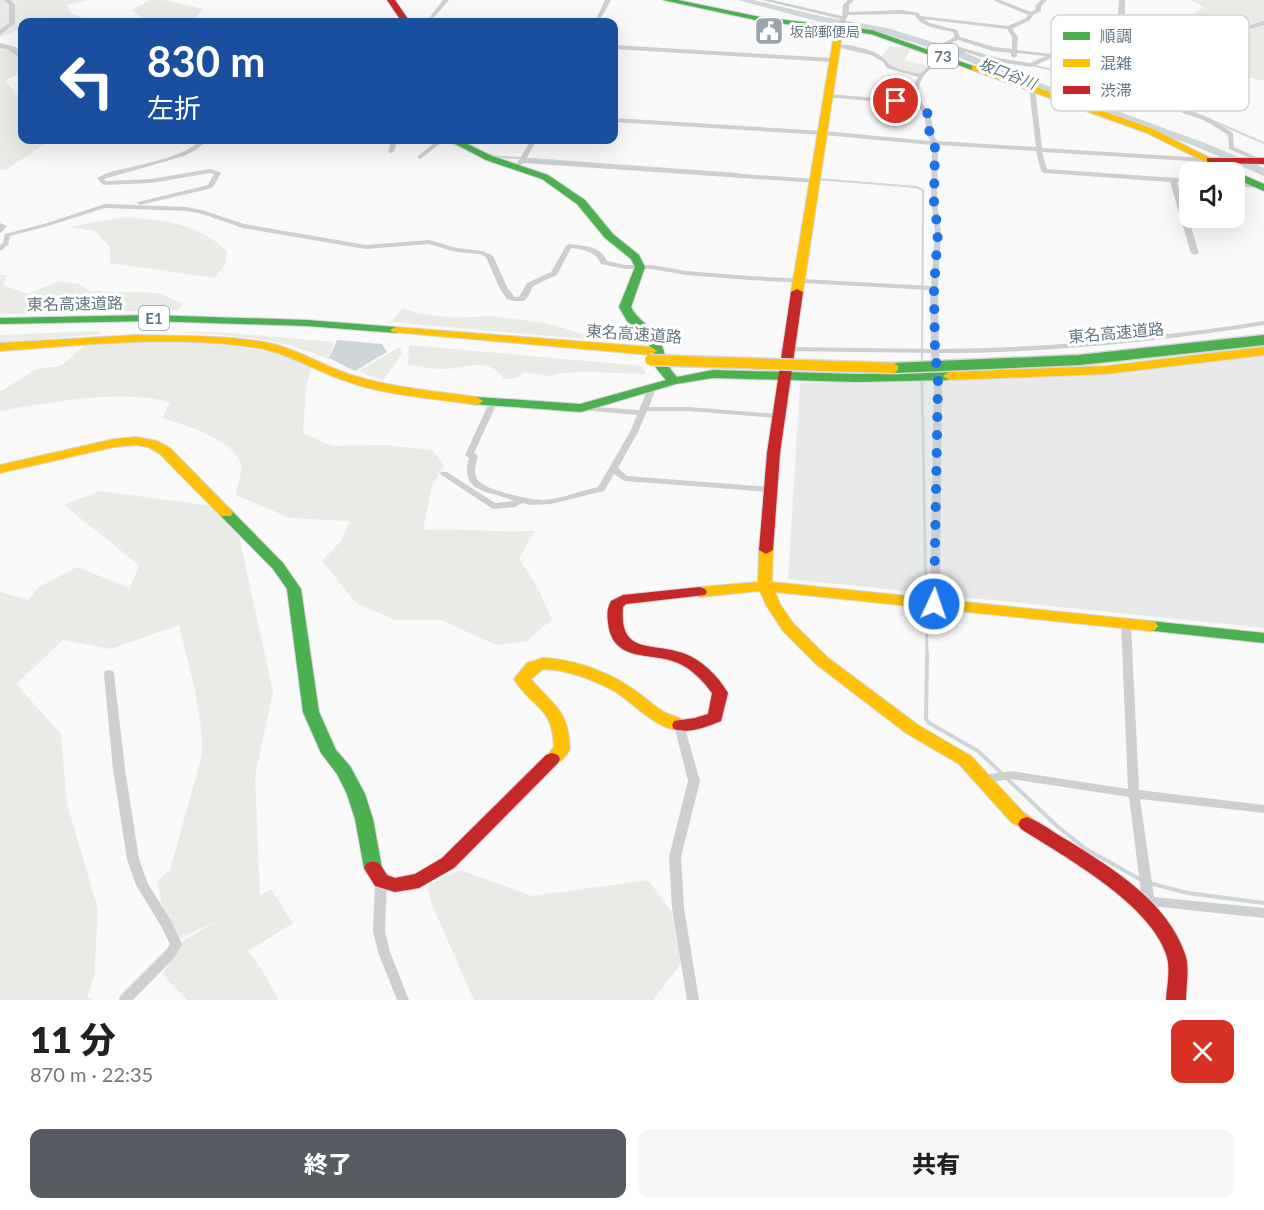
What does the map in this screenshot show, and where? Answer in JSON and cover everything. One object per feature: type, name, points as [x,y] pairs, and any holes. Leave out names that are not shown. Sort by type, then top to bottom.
[{"type":"main road","points":[[391,0],[403,18]]},
{"type":"main road","name":"73","points":[[668,0],[687,2],[760,19],[842,21],[947,56],[1051,95]]},
{"type":"main road","points":[[842,21],[835,46],[824,133],[777,416],[769,490],[765,586],[773,604],[804,645],[912,729],[965,760],[988,778],[1017,817],[1097,870],[1146,899],[1177,956],[1176,1000]]},
{"type":"main road","name":"73","points":[[1095,111],[1150,131],[1214,162]]},
{"type":"main road","points":[[454,144],[486,156],[522,162],[581,202],[609,236],[634,257],[640,267],[625,307],[630,319],[653,339],[662,368],[674,381]]},
{"type":"main road","points":[[1210,160],[1260,161]]},
{"type":"main road","name":"73","points":[[1245,179],[1262,187]]},
{"type":"main road","name":"東名高速道路","points":[[0,321],[150,318],[305,327],[402,338],[842,368],[994,366],[1160,354],[1264,340]]},
{"type":"main road","name":"東名高速道路","points":[[0,328],[174,326],[387,329],[651,356],[822,360],[983,358],[1161,345],[1264,331]]},
{"type":"main road","points":[[0,347],[136,338],[223,341],[265,346],[292,354],[348,378],[422,395],[493,403],[581,408],[674,381],[713,374],[927,379],[1106,370],[1264,351]]},
{"type":"main road","points":[[0,469],[114,443],[136,441],[152,444],[165,451],[278,566],[294,589],[311,712],[329,753],[344,770],[356,794],[364,819],[373,869],[381,881],[395,885],[418,882],[448,863],[562,749],[564,727],[550,704],[528,689],[522,679],[526,671],[537,664],[559,663],[619,687],[679,725],[697,724],[715,717],[720,693],[713,681],[678,657],[631,648],[617,637],[613,612],[616,604],[636,597],[765,586],[1264,638]]},
{"type":"street","points":[[0,33],[12,23],[12,6],[7,0]]},
{"type":"street","points":[[431,18],[446,0]]},
{"type":"street","points":[[599,18],[608,0]]},
{"type":"street","points":[[765,0],[842,21],[902,12],[917,14],[919,20],[955,31],[958,38]]},
{"type":"street","points":[[842,21],[846,5],[851,0]]},
{"type":"street","points":[[996,0],[1030,14]]},
{"type":"street","points":[[919,17],[1009,27],[1028,19],[1030,14],[1039,10],[1038,6],[1044,0]]},
{"type":"street","points":[[1119,15],[1122,14],[1122,0]]},
{"type":"street","points":[[1249,28],[1264,22]]},
{"type":"street","points":[[1009,27],[1015,37],[1015,62]]},
{"type":"street","points":[[1051,55],[993,49],[958,38],[944,44],[963,51],[1032,64],[1051,56]]},
{"type":"street","points":[[0,46],[9,48],[18,54]]},
{"type":"street","points":[[835,46],[862,50],[886,62],[889,68],[920,76]]},
{"type":"street","points":[[618,47],[833,60]]},
{"type":"street","points":[[930,604],[927,379],[931,351],[931,288],[938,232],[934,202],[935,143],[929,136],[928,115],[918,103],[920,76],[937,60],[963,51]]},
{"type":"street","points":[[1032,88],[1039,150],[1044,171],[1179,180]]},
{"type":"street","points":[[828,96],[918,103]]},
{"type":"street","points":[[1183,111],[1231,134],[1231,148],[1235,152],[1260,161]]},
{"type":"street","points":[[618,120],[1210,160]]},
{"type":"street","points":[[136,206],[211,186],[218,173],[210,171],[120,183],[104,183],[100,178],[121,170],[171,159],[199,144]]},
{"type":"street","points":[[391,151],[393,144]]},
{"type":"street","points":[[420,157],[438,144]]},
{"type":"street","points":[[532,144],[522,162],[816,180]]},
{"type":"street","points":[[1173,180],[1195,253]]},
{"type":"street","points":[[1245,185],[1262,187]]},
{"type":"street","points":[[0,249],[6,244],[7,235],[17,231],[46,225],[96,207],[136,206],[195,211],[243,226],[366,247],[429,242],[456,250],[481,252],[489,256],[504,289],[514,299],[521,299],[530,285],[554,273],[569,246],[591,249],[610,265],[686,273],[931,288]]},
{"type":"street","points":[[0,225],[4,226],[0,231]]},
{"type":"street","points":[[788,349],[931,351],[1079,346],[1264,323]]},
{"type":"street","points":[[493,403],[469,455],[474,456],[469,468],[471,476],[485,490],[508,494],[536,504],[549,504],[601,489],[634,432],[652,388]]},
{"type":"street","points":[[581,408],[642,411],[689,409],[777,416]]},
{"type":"street","points":[[614,469],[624,478],[769,490]]},
{"type":"street","points":[[444,474],[493,506],[515,504],[520,500]]},
{"type":"street","points":[[1126,624],[1134,794],[1146,899],[1264,914]]},
{"type":"street","points":[[109,674],[119,769],[133,859],[142,885],[166,923],[176,944],[170,954],[124,1000]]},
{"type":"street","points":[[679,725],[694,781],[675,857],[678,908],[693,1000]]},
{"type":"street","points":[[988,778],[1007,776],[1264,809]]},
{"type":"street","points":[[381,881],[379,931],[384,952],[403,1000]]},
{"type":"shaded area","points":[[0,0],[89,0],[67,5],[71,14],[82,17],[80,18],[18,18],[18,30],[0,37]]},
{"type":"shaded area","points":[[150,0],[165,0],[203,9],[195,18],[142,18],[132,10]]},
{"type":"shaded area","points":[[1190,0],[1264,0],[1264,78],[1260,81],[1249,77],[1249,15],[1194,15],[1204,7]]},
{"type":"shaded area","points":[[0,43],[18,54],[18,73],[5,81],[18,96],[18,144],[45,144],[7,169],[0,170]]},
{"type":"shaded area","points":[[902,44],[911,47],[905,61],[931,66],[920,76],[889,67],[880,58],[890,46],[900,47]]},
{"type":"shaded area","points":[[125,217],[167,222],[205,234],[227,252],[225,264],[215,278],[110,263],[110,248],[95,231],[68,227]]},
{"type":"shaded area","points":[[0,275],[7,275],[3,285],[28,294],[59,281],[79,284],[90,291],[159,293],[183,304],[178,310],[0,314]]},
{"type":"shaded area","points":[[403,308],[417,313],[454,318],[491,316],[546,323],[607,341],[391,322]]},
{"type":"shaded area","points":[[98,331],[102,334],[0,343],[0,335]]},
{"type":"shaded area","points":[[177,332],[219,332],[334,342],[329,360],[292,346],[255,338]]},
{"type":"shaded area","points":[[337,340],[382,344],[387,352],[355,371],[329,358]]},
{"type":"shaded area","points":[[160,341],[256,350],[293,359],[311,367],[306,389],[303,433],[332,446],[386,445],[432,450],[444,465],[432,486],[423,530],[535,531],[519,559],[538,588],[552,619],[527,641],[496,645],[441,620],[395,620],[356,603],[322,561],[341,541],[350,521],[290,518],[236,495],[241,469],[237,457],[220,441],[162,418],[170,402],[130,397],[85,398],[0,411],[0,392],[36,369],[61,366],[86,344]]},
{"type":"shaded area","points":[[409,345],[643,366],[646,374],[586,372],[550,376],[524,372],[517,378],[504,379],[491,367],[484,365],[434,369],[408,365]]},
{"type":"shaded area","points":[[400,347],[402,354],[383,381],[359,371]]},
{"type":"shaded area","points":[[1264,354],[1264,628],[788,579],[800,383],[938,379]]},
{"type":"shaded area","points":[[100,491],[212,506],[239,536],[273,692],[255,776],[260,895],[271,889],[293,923],[248,951],[279,1000],[187,1000],[162,974],[183,941],[220,919],[175,941],[166,923],[157,881],[170,870],[202,755],[202,734],[195,690],[179,625],[111,649],[63,640],[16,684],[61,734],[67,804],[98,909],[94,978],[87,996],[93,1000],[0,1000],[0,592],[28,600],[39,587],[77,567],[130,588],[139,565],[64,505]]},
{"type":"shaded area","points":[[460,870],[532,896],[648,880],[672,912],[678,944],[686,957],[653,1000],[474,1000],[432,905],[427,885]]},
{"type":"waterway","name":"坂口谷川","points":[[743,0],[820,19],[887,31],[952,51],[1051,90]]},
{"type":"waterway","points":[[0,44],[18,51]]},
{"type":"waterway","points":[[1031,65],[1051,70]]},
{"type":"waterway","name":"坂口谷川","points":[[1108,111],[1201,145],[1264,172]]},
{"type":"waterway","points":[[1190,111],[1264,143]]},
{"type":"waterway","points":[[454,144],[465,149]]},
{"type":"waterway","points":[[491,156],[739,174]]},
{"type":"waterway","points":[[817,179],[916,187],[923,190],[922,362]]},
{"type":"waterway","points":[[922,382],[927,655]]},
{"type":"waterway","points":[[927,655],[926,719],[929,723],[978,751],[1058,827],[1086,849],[1143,881]]},
{"type":"waterway","points":[[1149,883],[1188,893],[1264,903]]},
{"type":"traffic: fast","points":[[667,0],[760,19],[872,32],[975,68]]},
{"type":"traffic: fast","points":[[461,144],[489,158],[545,177],[581,202],[609,236],[635,257],[640,267],[625,307],[631,319],[653,339],[662,368],[674,381]]},
{"type":"traffic: fast","points":[[1245,179],[1264,188]]},
{"type":"traffic: fast","points":[[0,321],[150,318],[307,323],[396,330]]},
{"type":"traffic: fast","points":[[893,368],[986,366],[1079,360],[1171,352],[1264,340]]},
{"type":"traffic: fast","points":[[477,401],[581,408],[674,381],[713,374],[856,378],[949,376]]},
{"type":"traffic: fast","points":[[226,513],[278,566],[294,589],[311,712],[329,753],[344,770],[356,794],[364,819],[373,868]]},
{"type":"traffic: fast","points":[[1150,626],[1264,638]]},
{"type":"traffic: slow","points":[[797,292],[839,28]]},
{"type":"traffic: slow","points":[[975,68],[1051,95]]},
{"type":"traffic: slow","points":[[1094,111],[1150,131],[1212,162]]},
{"type":"traffic: slow","points":[[396,330],[651,351]]},
{"type":"traffic: slow","points":[[0,347],[136,338],[223,341],[265,346],[292,354],[348,378],[381,387],[477,401]]},
{"type":"traffic: slow","points":[[949,376],[1106,370],[1264,351]]},
{"type":"traffic: slow","points":[[650,360],[893,368]]},
{"type":"traffic: slow","points":[[0,469],[114,443],[136,441],[152,444],[165,451],[226,513]]},
{"type":"traffic: slow","points":[[766,550],[765,586],[773,605],[788,627],[822,661],[912,729],[965,760],[1017,817],[1027,824]]},
{"type":"traffic: slow","points":[[700,592],[765,586],[1150,626]]},
{"type":"traffic: slow","points":[[552,759],[562,749],[559,723],[551,709],[522,679],[535,666],[554,664],[579,670],[622,689],[657,715],[680,725]]},
{"type":"traffic: jam","points":[[391,0],[403,18]]},
{"type":"traffic: jam","points":[[1210,160],[1264,161]]},
{"type":"traffic: jam","points":[[766,550],[774,453],[797,292]]},
{"type":"traffic: jam","points":[[680,725],[697,724],[715,717],[720,693],[712,682],[691,663],[678,657],[635,649],[621,640],[617,632],[615,607],[623,600],[700,592]]},
{"type":"traffic: jam","points":[[373,868],[381,881],[395,885],[419,881],[448,863],[552,759]]},
{"type":"traffic: jam","points":[[1027,824],[1112,880],[1152,915],[1167,934],[1176,954],[1178,971],[1176,1000]]},
{"type":"place","name":"坂部郵便局","points":[[769,31]]},
{"type":"route","points":[[896,101],[918,103],[924,108],[928,115],[929,136],[935,143],[934,202],[938,232],[934,288],[938,379],[934,604]]}]
